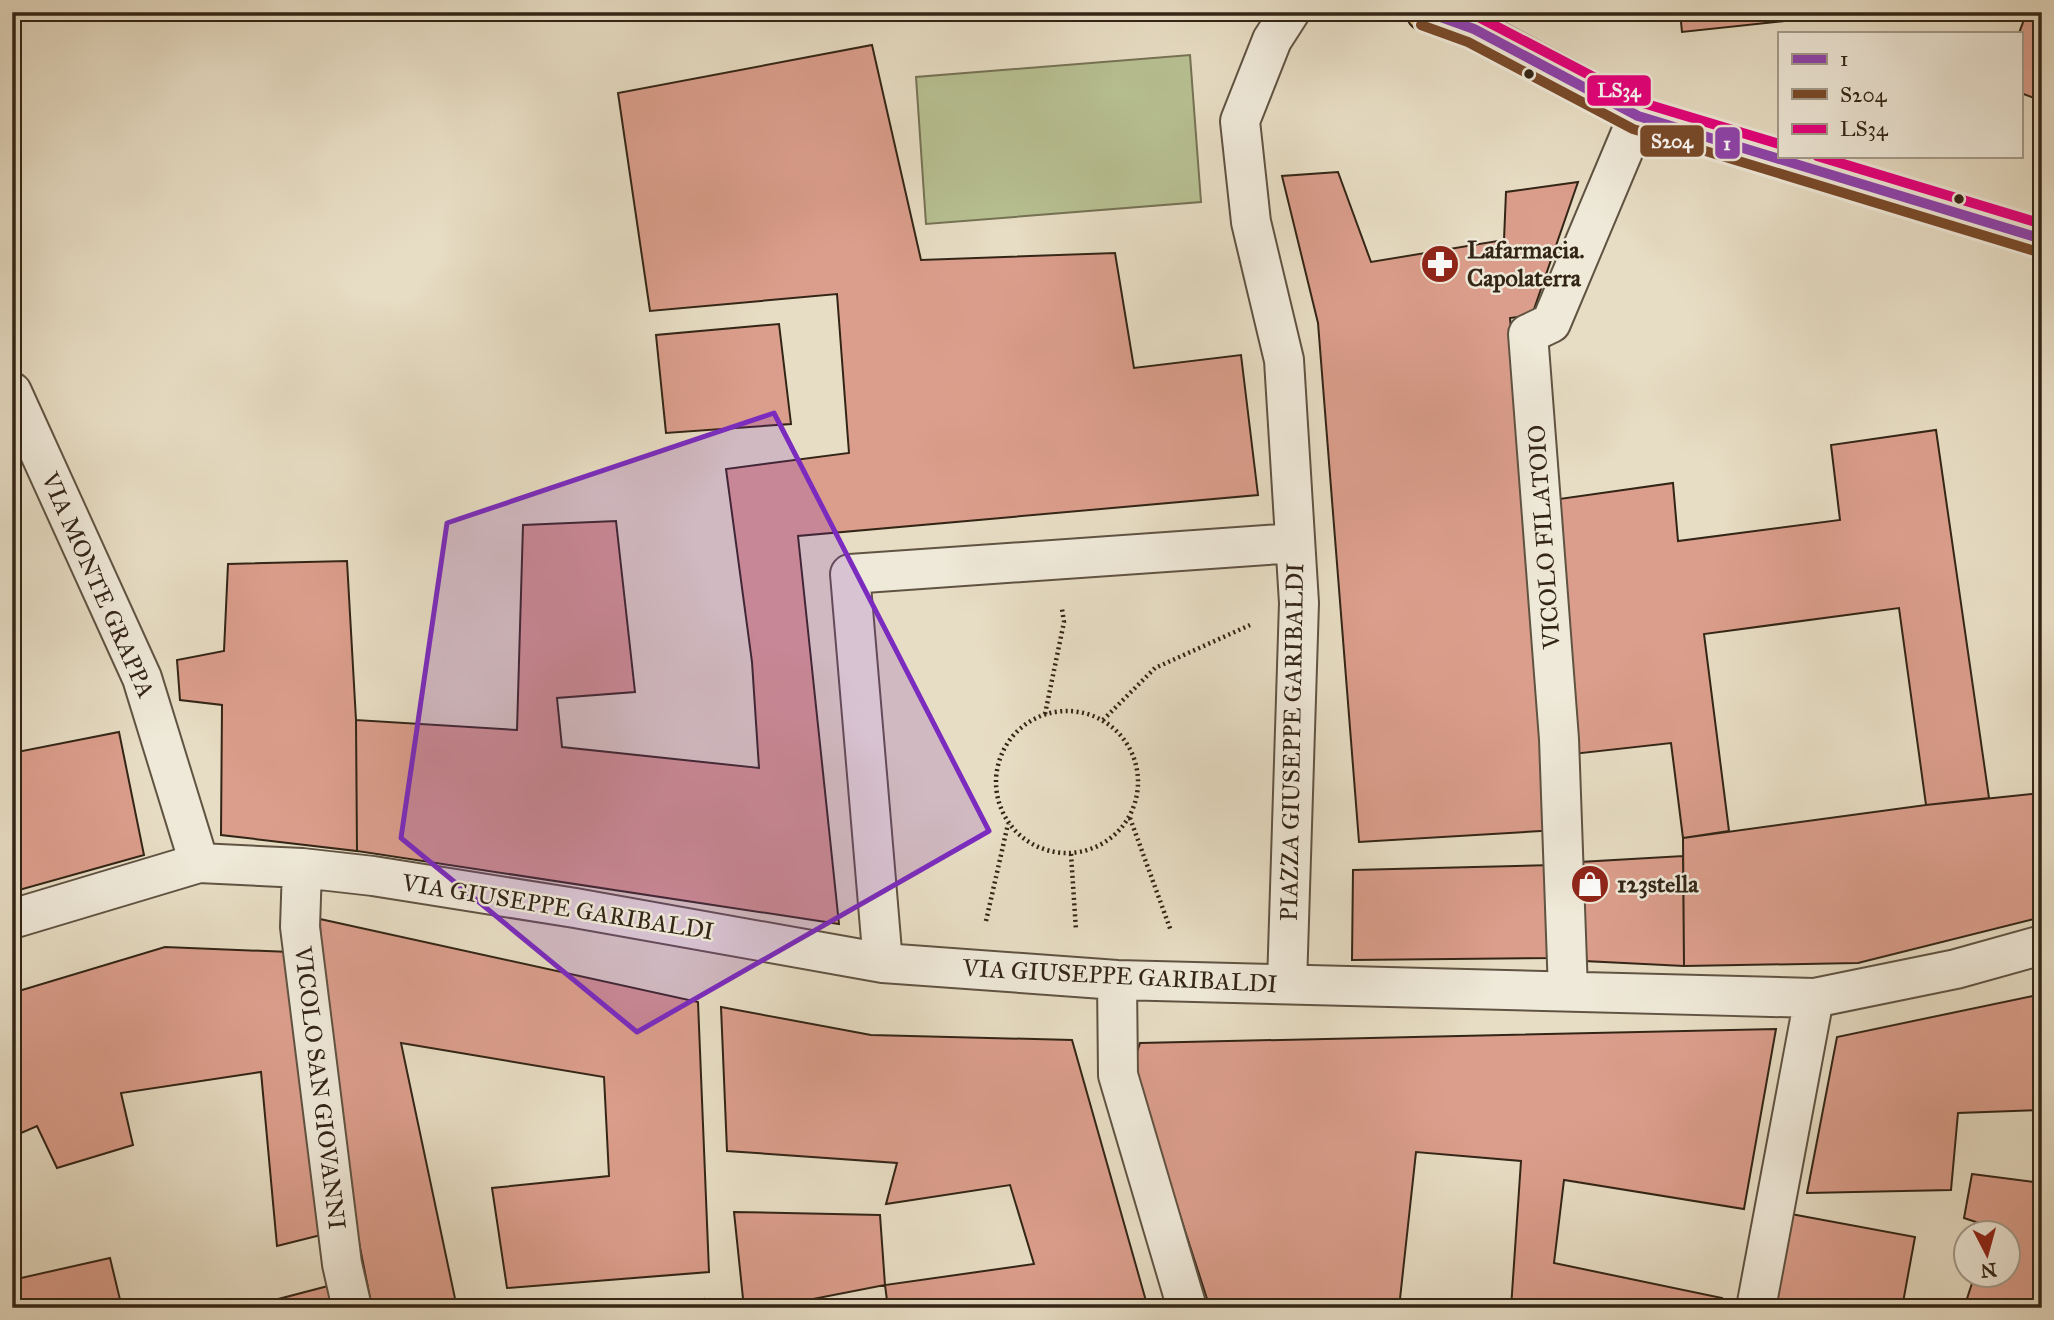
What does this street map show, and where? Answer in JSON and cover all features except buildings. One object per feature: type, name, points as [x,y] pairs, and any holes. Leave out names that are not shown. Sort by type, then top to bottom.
[{"type":"main road","points":[[1426,12],[1474,29],[1638,116],[2042,239]]},
{"type":"street","name":"PIAZZA GIUSEPPE GARIBALDI","points":[[1287,984],[1299,603],[1284,360],[1251,222],[1240,121],[1272,40],[1290,12]]},
{"type":"street","name":"VICOLO FILATOIO","points":[[1568,991],[1559,739],[1528,334],[1551,323],[1638,116]]},
{"type":"street","name":"VIA MONTE GRAPPA","points":[[12,392],[142,677],[199,863]]},
{"type":"street","points":[[883,962],[850,574],[1295,543]]},
{"type":"street","name":"VIA GIUSEPPE GARIBALDI","points":[[22,916],[199,863],[302,868],[562,905],[883,962],[975,970],[1117,980],[1814,998],[1956,968],[2042,945]]},
{"type":"street","name":"VICOLO SAN GIOVANNI","points":[[302,868],[300,927],[342,1264],[352,1308]]},
{"type":"street","points":[[1117,980],[1118,1075],[1187,1308]]},
{"type":"street","points":[[1756,1308],[1814,998]]},
{"type":"path","points":[[1045,714],[1064,622],[1058,560]]},
{"type":"path","points":[[1103,720],[1155,668],[1299,603]]},
{"type":"path","points":[[1065,710],[1085,713],[1103,720],[1121,734],[1133,752],[1138,785],[1130,817],[1115,836],[1094,848],[1071,854],[1047,851],[1025,840],[1008,823],[999,803],[995,781],[999,759],[1009,740],[1025,724],[1045,714],[1065,710]]},
{"type":"path","points":[[1130,817],[1189,982]]},
{"type":"path","points":[[975,970],[1008,823]]},
{"type":"path","points":[[1071,854],[1079,977]]},
{"type":"highlighted area","points":[[774,413],[989,831],[637,1032],[401,838],[447,523]]},
{"type":"green space","points":[[1190,55],[1201,202],[926,224],[916,77]]},
{"type":"transit line","name":"1","points":[[1427,12],[1474,29],[1638,116],[2042,239]]},
{"type":"transit line","name":"LS34","points":[[1469,12],[1643,103],[1778,144]]},
{"type":"transit line","name":"S204","points":[[1421,25],[1468,42],[1633,129],[2038,252]]},
{"type":"transit line","name":"LS34","points":[[1824,158],[2042,224]]},
{"type":"place","name":"Lafarmacia. Capolaterra","points":[[1440,264]]},
{"type":"place","name":"123stella","points":[[1590,884]]}]
